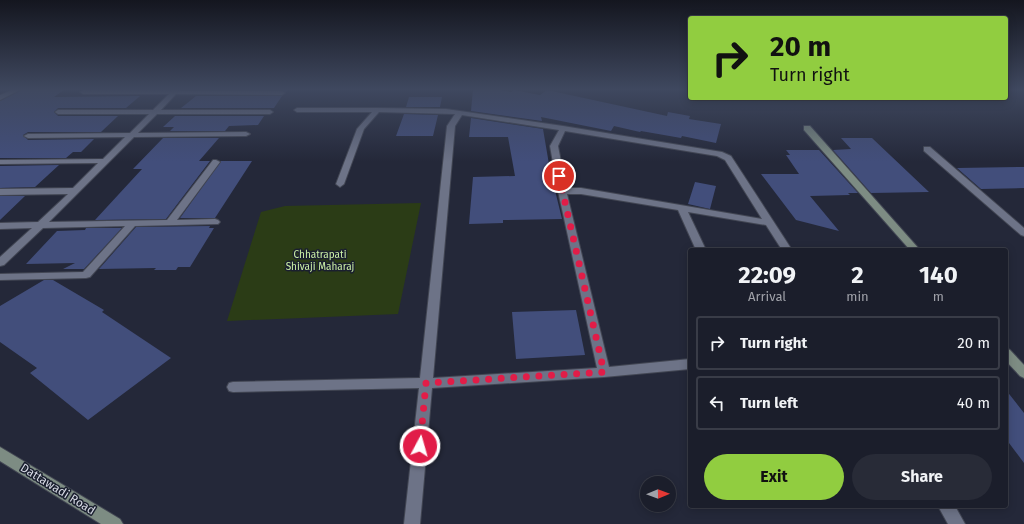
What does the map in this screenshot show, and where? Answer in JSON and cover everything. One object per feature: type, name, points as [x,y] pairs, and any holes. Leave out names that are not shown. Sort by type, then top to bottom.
[{"type":"street","points":[[0,262],[41,225],[153,113]]},
{"type":"street","points":[[340,184],[361,129],[374,113]]},
{"type":"street","points":[[412,524],[451,126],[460,113]]},
{"type":"street","points":[[463,113],[563,128],[719,154],[728,158],[786,248]]},
{"type":"street","points":[[563,128],[554,146],[562,191],[604,372]]},
{"type":"street","points":[[807,128],[913,248]]},
{"type":"street","points":[[28,136],[246,134]]},
{"type":"street","points":[[927,149],[1024,233]]},
{"type":"street","points":[[2,162],[105,161]]},
{"type":"street","points":[[170,223],[216,162]]},
{"type":"street","points":[[0,192],[76,190]]},
{"type":"street","points":[[562,191],[581,191],[771,223]]},
{"type":"street","points":[[682,208],[699,248]]},
{"type":"street","points":[[0,226],[215,222]]},
{"type":"street","points":[[0,277],[86,275],[133,223]]},
{"type":"street","points":[[1008,355],[1024,374]]},
{"type":"street","points":[[233,387],[426,383],[604,372],[688,364]]},
{"type":"street","name":"Dattawadi Road","points":[[0,453],[115,524]]},
{"type":"street","points":[[947,508],[957,524]]},
{"type":"green space","name":"Chhatrapati Shivaji Maharaj","points":[[421,203],[398,314],[227,321],[261,212],[285,206]]},
{"type":"building","points":[[0,113],[55,113],[58,116],[118,116],[101,132],[28,132],[23,135],[28,140],[94,139],[81,152],[73,152],[66,158],[0,158]]},
{"type":"building","points":[[488,113],[655,113],[667,116],[668,113],[676,113],[690,116],[689,119],[721,124],[716,143],[682,136],[681,138],[640,132],[614,126],[611,131],[541,117],[542,121]]},
{"type":"building","points":[[404,114],[438,115],[433,136],[396,136]]},
{"type":"building","points":[[175,116],[264,116],[258,125],[229,126],[225,131],[170,131],[174,127],[163,127]]},
{"type":"building","points":[[471,118],[543,129],[550,170],[562,219],[503,220],[503,223],[469,224],[473,177],[515,176],[508,137],[469,137]]},
{"type":"building","points":[[163,138],[219,138],[199,161],[210,161],[166,219],[95,220],[142,169],[133,169]]},
{"type":"building","points":[[841,138],[872,138],[929,192],[871,193],[833,150],[851,149]]},
{"type":"building","points":[[786,150],[819,150],[858,193],[848,193],[850,195],[810,196],[839,231],[796,220],[761,174],[799,174],[786,155],[790,155]]},
{"type":"building","points":[[221,161],[252,161],[215,218],[180,218]]},
{"type":"building","points":[[59,165],[35,187],[0,188],[0,166]]},
{"type":"building","points":[[1024,167],[1024,188],[981,189],[957,168]]},
{"type":"building","points":[[695,182],[716,186],[710,209],[688,204]]},
{"type":"building","points":[[0,196],[25,196],[0,220]]},
{"type":"building","points":[[210,226],[209,228],[214,228],[190,267],[178,267],[176,270],[154,270],[156,268],[99,269],[136,227]]},
{"type":"building","points":[[86,228],[122,228],[84,269],[63,269],[75,263],[26,264],[57,231],[85,230]]},
{"type":"building","points":[[44,280],[53,280],[104,310],[102,312],[171,358],[88,420],[30,373],[37,368],[0,342],[0,306]]},
{"type":"building","points":[[576,310],[585,355],[516,359],[512,312]]},
{"type":"building","points":[[1008,393],[1024,413],[1024,463],[1008,442]]},
{"type":"route","points":[[420,446],[426,383],[604,372],[559,176]]}]
